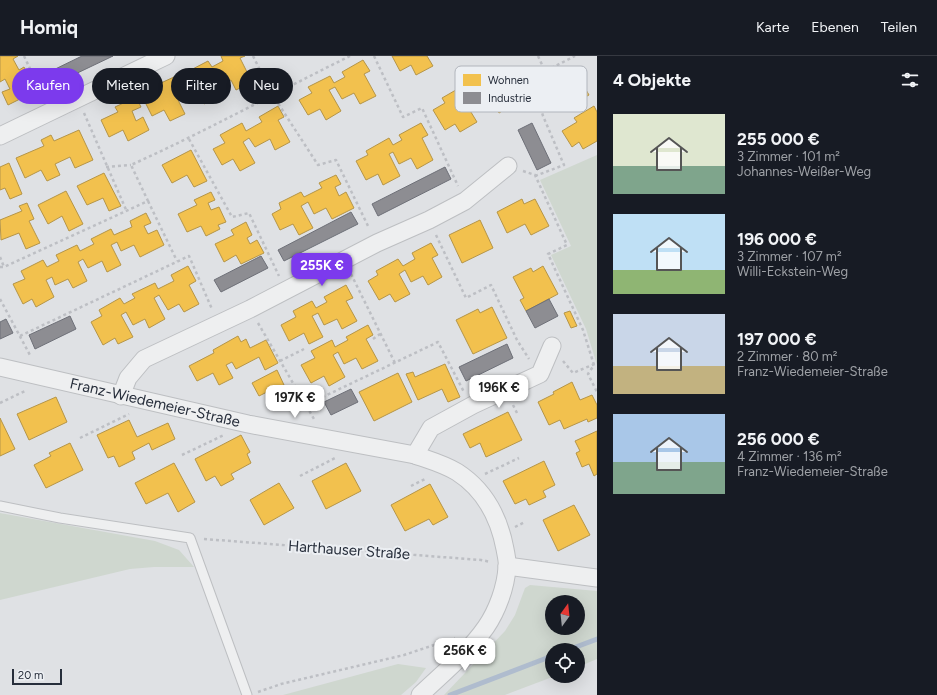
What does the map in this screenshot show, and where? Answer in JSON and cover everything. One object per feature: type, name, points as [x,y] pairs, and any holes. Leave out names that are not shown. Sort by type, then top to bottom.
[{"type":"street","points":[[84,97],[166,56]]},
{"type":"street","points":[[0,136],[70,104]]},
{"type":"street","points":[[121,396],[128,378],[144,360],[218,323],[250,309],[377,243],[430,220],[465,201],[508,166]]},
{"type":"street","points":[[415,455],[431,428],[473,405],[540,374],[552,346]]},
{"type":"street","name":"Franz-Wiedemeier-Straße","points":[[0,367],[151,403],[248,424],[415,455],[439,463],[458,472],[490,503],[497,518],[502,533],[507,566],[504,586],[486,627],[458,659],[420,695]]},
{"type":"street","points":[[507,566],[597,578]]},
{"type":"lane","points":[[0,506],[60,518],[190,538],[250,694]]},
{"type":"path","points":[[24,56],[51,113]]},
{"type":"path","points":[[253,56],[259,68]]},
{"type":"path","points":[[293,84],[350,56]]},
{"type":"path","points":[[374,56],[403,117],[422,108],[465,201]]},
{"type":"path","points":[[538,56],[543,66]]},
{"type":"path","points":[[555,66],[575,56]]},
{"type":"path","points":[[80,104],[127,212]]},
{"type":"path","points":[[106,167],[131,165],[189,139],[254,104]]},
{"type":"path","points":[[278,104],[318,165],[336,160],[377,243]]},
{"type":"path","points":[[542,112],[564,165],[535,176],[567,245],[548,254],[583,330],[594,365]]},
{"type":"path","points":[[189,139],[232,217],[249,213],[286,289]]},
{"type":"path","points":[[131,165],[177,261]]},
{"type":"path","points":[[0,267],[4,267],[127,212],[148,201]]},
{"type":"path","points":[[430,220],[466,298],[491,285],[517,340]]},
{"type":"path","points":[[0,299],[20,336],[188,256],[218,323]]},
{"type":"path","points":[[0,258],[4,267]]},
{"type":"path","points":[[344,260],[395,363]]},
{"type":"path","points":[[250,309],[306,405],[438,342],[462,388]]},
{"type":"path","points":[[373,338],[380,334]]},
{"type":"path","points":[[552,346],[573,373],[597,363]]},
{"type":"path","points":[[280,361],[304,349]]},
{"type":"path","points":[[594,365],[588,374],[597,392]]},
{"type":"path","points":[[80,438],[151,403]]},
{"type":"path","points":[[182,455],[248,424]]},
{"type":"path","points":[[300,476],[358,445]]},
{"type":"path","points":[[469,482],[519,458]]},
{"type":"path","name":"Harthauser Straße","points":[[190,538],[481,560],[507,566]]},
{"type":"path","points":[[250,694],[281,684],[404,655],[456,637]]},
{"type":"shaded area","points":[[597,155],[597,365],[586,329],[551,255],[571,246],[540,180]]},
{"type":"shaded area","points":[[0,513],[155,541],[179,550],[194,567],[154,567],[130,569],[0,600]]},
{"type":"shaded area","points":[[530,585],[597,591],[597,659],[585,664],[585,643],[545,643],[545,680],[505,695],[444,695],[505,631],[515,615],[525,588]]},
{"type":"shaded area","points":[[398,664],[426,668],[416,682],[401,695],[283,695]]},
{"type":"building: Wohnen","points":[[0,56],[18,56],[13,59],[18,68],[12,68],[12,103],[8,105],[2,92],[10,89],[5,79],[0,82]]},
{"type":"building: Wohnen","points":[[221,56],[245,56],[240,58],[245,68],[239,68],[239,88],[236,90],[231,80],[231,68],[195,68],[208,61],[212,67],[223,61]]},
{"type":"building: Wohnen","points":[[392,56],[427,56],[433,66],[416,75],[411,65],[400,71]]},
{"type":"building: Wohnen","points":[[363,60],[370,71],[364,74],[376,96],[360,104],[354,93],[342,99],[335,87],[329,90],[341,111],[326,120],[320,109],[308,115],[299,100],[312,93],[308,87],[330,76],[334,83],[345,77],[342,72]]},
{"type":"building: Wohnen","points":[[171,78],[171,104],[180,104],[185,114],[170,121],[164,110],[152,116],[146,104],[163,104],[163,82]]},
{"type":"building: Wohnen","points":[[455,90],[455,112],[471,112],[477,122],[460,132],[455,124],[445,130],[433,110],[445,103],[442,98]]},
{"type":"building: Wohnen","points":[[121,104],[140,104],[141,107],[132,111],[136,121],[143,117],[149,130],[128,141],[123,130],[109,137],[101,120],[118,112],[115,107]]},
{"type":"building: Wohnen","points":[[278,106],[284,117],[278,120],[290,142],[275,150],[270,139],[255,147],[249,138],[243,142],[255,163],[240,171],[233,159],[222,165],[213,149],[225,143],[220,135],[242,123],[246,131],[262,122],[259,117]]},
{"type":"building: Wohnen","points":[[594,106],[597,112],[597,141],[583,149],[579,142],[572,147],[562,131],[577,122],[574,118],[584,112],[587,112],[587,110]]},
{"type":"building: Wohnen","points":[[421,123],[428,135],[422,138],[433,160],[417,169],[411,158],[399,164],[393,152],[389,154],[400,176],[383,185],[378,174],[366,180],[356,161],[368,155],[366,151],[389,138],[393,145],[402,140],[399,135]]},
{"type":"building: Wohnen","points":[[79,130],[93,160],[75,168],[70,157],[55,164],[60,175],[47,181],[41,170],[25,178],[16,158],[44,146],[41,140],[51,135],[54,141]]},
{"type":"building: Wohnen","points":[[191,150],[207,181],[194,187],[187,175],[172,183],[162,165]]},
{"type":"building: Wohnen","points":[[9,163],[22,194],[10,199],[5,188],[0,190],[0,167]]},
{"type":"building: Wohnen","points":[[104,173],[121,206],[109,211],[103,198],[87,205],[77,186]]},
{"type":"building: Wohnen","points":[[336,175],[341,184],[335,187],[339,196],[346,192],[354,208],[332,219],[326,208],[314,214],[308,202],[301,206],[313,228],[299,235],[293,224],[280,230],[272,214],[281,209],[279,203],[301,192],[304,197],[322,188],[319,183]]},
{"type":"building: Wohnen","points":[[66,191],[83,224],[69,231],[62,216],[48,224],[38,205]]},
{"type":"building: Wohnen","points":[[211,192],[215,200],[208,203],[211,210],[219,207],[226,222],[218,225],[220,229],[206,236],[201,226],[187,232],[178,214],[197,205],[194,200]]},
{"type":"building: Wohnen","points":[[522,199],[524,204],[535,199],[549,226],[531,235],[525,224],[507,233],[497,212]]},
{"type":"building: Wohnen","points":[[27,203],[34,219],[29,221],[40,243],[26,249],[19,233],[1,240],[0,220],[22,211],[19,206]]},
{"type":"building: Wohnen","points":[[146,213],[151,223],[144,226],[148,234],[157,230],[164,245],[140,257],[134,245],[121,251],[117,242],[111,245],[121,265],[107,272],[102,261],[88,268],[83,259],[78,262],[87,281],[73,288],[68,279],[55,285],[52,277],[46,280],[54,297],[36,307],[32,299],[23,304],[13,284],[25,279],[21,271],[43,260],[47,267],[59,261],[56,255],[77,245],[80,251],[94,244],[91,239],[111,229],[114,235],[132,227],[130,221]]},
{"type":"building: Wohnen","points":[[480,220],[493,248],[462,263],[449,235]]},
{"type":"building: Wohnen","points":[[246,222],[252,235],[247,238],[250,244],[257,240],[264,253],[241,264],[236,255],[224,262],[215,244],[234,235],[231,230]]},
{"type":"building: Wohnen","points":[[431,243],[438,255],[432,258],[442,277],[428,285],[423,276],[411,282],[405,270],[399,274],[410,294],[395,302],[390,294],[379,300],[368,281],[378,275],[376,271],[398,259],[403,266],[415,259],[412,253]]},
{"type":"building: Wohnen","points":[[188,266],[196,281],[189,285],[199,304],[184,312],[179,304],[168,310],[159,295],[154,298],[165,319],[149,328],[145,319],[133,325],[126,312],[121,315],[133,337],[118,344],[115,338],[103,345],[91,322],[102,316],[99,310],[120,298],[124,304],[135,298],[132,294],[155,283],[158,289],[174,281],[171,275]]},
{"type":"building: Wohnen","points":[[543,266],[558,294],[526,311],[520,300],[524,298],[513,277],[531,268],[533,272]]},
{"type":"building: Wohnen","points":[[346,285],[353,298],[346,301],[357,321],[342,329],[337,319],[324,325],[318,313],[312,316],[323,337],[309,344],[304,333],[289,341],[281,325],[296,317],[293,311],[312,301],[316,308],[327,302],[324,297]]},
{"type":"building: Wohnen","points":[[492,307],[507,338],[473,354],[456,320],[478,309],[480,313]]},
{"type":"building: Wohnen","points":[[570,311],[577,326],[571,328],[564,313]]},
{"type":"building: Wohnen","points":[[368,325],[373,335],[366,339],[378,361],[362,369],[356,358],[344,364],[338,352],[333,355],[345,377],[329,386],[324,376],[311,383],[301,365],[315,358],[311,351],[332,340],[335,347],[348,340],[346,337]]},
{"type":"building: Wohnen","points":[[238,336],[241,342],[246,339],[250,348],[266,340],[278,363],[265,370],[259,357],[236,369],[232,362],[226,365],[233,378],[219,385],[213,373],[197,381],[189,366],[214,353],[213,350]]},
{"type":"building: Wohnen","points":[[445,364],[460,397],[448,402],[442,389],[418,400],[406,374],[413,372],[415,377]]},
{"type":"building: Wohnen","points":[[277,370],[291,400],[281,404],[277,396],[270,399],[267,392],[259,396],[252,383]]},
{"type":"building: Wohnen","points":[[398,373],[412,402],[374,421],[359,392]]},
{"type":"building: Wohnen","points":[[572,382],[580,400],[592,395],[597,405],[597,418],[588,422],[587,419],[564,429],[560,420],[549,425],[538,402],[554,394],[553,392]]},
{"type":"building: Wohnen","points":[[56,397],[67,422],[29,440],[17,414]]},
{"type":"building: Wohnen","points":[[508,412],[522,440],[486,457],[480,443],[470,448],[463,434]]},
{"type":"building: Wohnen","points":[[0,418],[15,449],[0,456]]},
{"type":"building: Wohnen","points":[[129,420],[137,437],[168,423],[175,439],[152,450],[149,443],[132,452],[135,459],[119,467],[114,456],[108,458],[97,435]]},
{"type":"building: Wohnen","points":[[597,431],[597,474],[594,476],[589,464],[582,467],[576,453],[580,451],[575,441]]},
{"type":"building: Wohnen","points":[[241,435],[250,452],[247,454],[251,463],[231,474],[234,479],[221,486],[215,476],[206,481],[195,459]]},
{"type":"building: Wohnen","points":[[70,443],[83,470],[46,488],[34,465],[51,456],[49,453]]},
{"type":"building: Wohnen","points":[[544,461],[555,485],[543,491],[546,497],[529,505],[526,499],[515,504],[503,481]]},
{"type":"building: Wohnen","points":[[174,463],[195,502],[178,512],[168,493],[146,504],[135,483]]},
{"type":"building: Wohnen","points":[[346,463],[361,491],[326,509],[312,481]]},
{"type":"building: Wohnen","points":[[279,483],[294,508],[264,525],[250,500]]},
{"type":"building: Wohnen","points":[[430,484],[448,517],[433,525],[429,519],[405,531],[391,505]]},
{"type":"building: Wohnen","points":[[574,505],[590,535],[558,551],[543,520]]},
{"type":"building: Industrie","points":[[82,56],[113,56],[84,70],[84,68],[57,68]]},
{"type":"building: Industrie","points":[[532,123],[551,163],[537,170],[518,130]]},
{"type":"building: Industrie","points":[[445,167],[451,179],[378,216],[372,204]]},
{"type":"building: Industrie","points":[[351,212],[358,224],[284,261],[278,250]]},
{"type":"building: Industrie","points":[[261,256],[268,268],[221,292],[214,280]]},
{"type":"building: Industrie","points":[[549,299],[558,316],[535,328],[526,311]]},
{"type":"building: Industrie","points":[[70,316],[76,329],[35,349],[29,335]]},
{"type":"building: Industrie","points":[[6,319],[13,333],[0,339],[0,322]]},
{"type":"building: Industrie","points":[[507,344],[513,358],[466,381],[459,367]]},
{"type":"building: Industrie","points":[[351,389],[358,402],[331,415],[324,402]]},
{"type":"waterway","points":[[585,644],[597,639]]},
{"type":"waterway","points":[[450,695],[545,659]]}]
